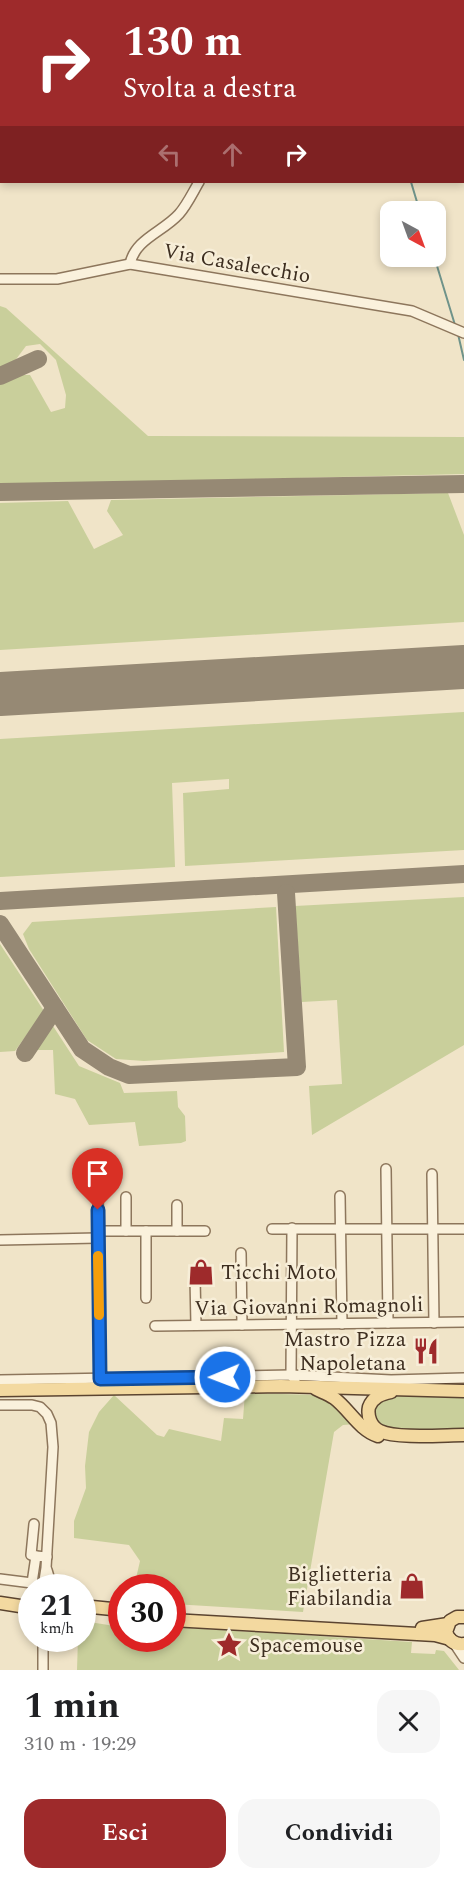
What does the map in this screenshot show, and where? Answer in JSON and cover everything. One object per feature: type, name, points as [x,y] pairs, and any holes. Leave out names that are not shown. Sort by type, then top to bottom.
[{"type":"main road","points":[[2,1383],[395,1390],[464,1388]]},
{"type":"main road","points":[[305,1387],[334,1398],[371,1433],[387,1437],[464,1435]]},
{"type":"main road","points":[[395,1390],[373,1400],[369,1408],[369,1417],[380,1431],[404,1435]]},
{"type":"main road","points":[[433,1435],[464,1445]]},
{"type":"main road","points":[[0,1596],[18,1598]]},
{"type":"main road","points":[[0,1603],[18,1606]]},
{"type":"main road","points":[[186,1614],[426,1628],[458,1617]]},
{"type":"main road","points":[[456,1642],[446,1632],[458,1617]]},
{"type":"main road","points":[[186,1621],[435,1635],[456,1642]]},
{"type":"street","points":[[130,264],[137,248],[182,212],[199,183]]},
{"type":"street","name":"Via Casalecchio","points":[[0,279],[57,279],[130,264],[412,311],[460,332]]},
{"type":"street","points":[[386,1169],[388,1323]]},
{"type":"street","points":[[432,1174],[434,1323]]},
{"type":"street","points":[[98,1188],[100,1379]]},
{"type":"street","points":[[340,1196],[342,1324]]},
{"type":"street","points":[[126,1197],[126,1231]]},
{"type":"street","points":[[177,1205],[177,1231]]},
{"type":"street","points":[[292,1228],[291,1375],[305,1387]]},
{"type":"street","points":[[272,1229],[464,1229]]},
{"type":"street","points":[[0,1240],[98,1235],[126,1231],[205,1231]]},
{"type":"street","points":[[146,1231],[146,1298]]},
{"type":"street","points":[[242,1253],[242,1325]]},
{"type":"street","points":[[195,1278],[196,1325]]},
{"type":"street","name":"Via Giovanni Romagnoli","points":[[155,1326],[464,1322]]},
{"type":"street","points":[[2,1383],[291,1375],[392,1380],[448,1378],[464,1388]]},
{"type":"street","points":[[0,1405],[40,1407],[47,1414],[51,1423],[53,1447],[45,1574]]},
{"type":"street","points":[[34,1524],[31,1555],[46,1557]]},
{"type":"street","points":[[0,1579],[32,1583],[36,1556]]},
{"type":"street","points":[[46,1568],[48,1574]]},
{"type":"street","points":[[456,1642],[464,1658]]},
{"type":"street","points":[[43,1670],[44,1652]]},
{"type":"green space","points":[[0,306],[6,308],[148,436],[464,437],[464,474],[0,485],[0,383],[18,375],[30,375],[51,412],[65,408],[66,395],[56,360],[40,344],[26,346],[14,362],[0,368]]},
{"type":"green space","points":[[448,493],[464,535],[464,622],[0,650],[0,503],[68,501],[94,549],[123,535],[107,511],[111,500]]},
{"type":"green space","points":[[464,712],[464,850],[185,866],[183,793],[229,789],[229,779],[172,783],[175,867],[0,877],[0,739]]},
{"type":"green space","points":[[464,897],[464,1045],[312,1135],[309,1086],[342,1084],[337,1000],[302,1002],[295,906]]},
{"type":"green space","points":[[276,907],[284,1052],[144,1061],[116,1059],[87,1040],[29,949],[23,934],[32,922]]},
{"type":"green space","points":[[0,944],[44,1011],[15,1051],[0,1052]]},
{"type":"green space","points":[[53,1026],[79,1066],[120,1083],[124,1093],[177,1091],[178,1107],[185,1116],[186,1141],[139,1146],[135,1122],[89,1125],[75,1099],[55,1094],[53,1050],[36,1050]]},
{"type":"green space","points":[[245,1393],[318,1395],[327,1398],[356,1424],[343,1425],[334,1432],[303,1612],[186,1605],[186,1574],[137,1574],[140,1561],[129,1545],[74,1538],[74,1521],[86,1488],[85,1466],[89,1432],[99,1412],[114,1395],[157,1435],[164,1437],[169,1429],[221,1441],[224,1418],[243,1419]]},
{"type":"green space","points":[[389,1395],[464,1396],[464,1430],[389,1430],[375,1422],[373,1406]]},
{"type":"green space","points":[[96,1623],[108,1625],[108,1652],[186,1652],[186,1628],[412,1642],[411,1653],[435,1654],[436,1650],[444,1651],[459,1670],[77,1670],[78,1652],[96,1652]]},
{"type":"waterway","points":[[411,183],[417,201]]},
{"type":"waterway","points":[[437,267],[455,325]]},
{"type":"waterway","points":[[458,334],[464,360]]},
{"type":"taxiway","points":[[0,376],[38,359]]},
{"type":"taxiway","points":[[0,492],[464,484]]},
{"type":"taxiway","points":[[0,901],[464,874]]},
{"type":"taxiway","points":[[0,924],[82,1049],[109,1067],[129,1075],[297,1067],[286,893]]},
{"type":"taxiway","points":[[25,1053],[55,1008]]},
{"type":"runway","points":[[0,694],[464,667]]},
{"type":"slow traffic","points":[[98,1256],[99,1315]]},
{"type":"place","name":"Ticchi Moto","points":[[201,1272]]},
{"type":"place","name":"Mastro Pizza Napoletana","points":[[426,1351]]},
{"type":"place","name":"Biglietteria Fiabilandia","points":[[412,1586]]},
{"type":"place","name":"Spacemouse","points":[[229,1645]]},
{"type":"route","points":[[98,1210],[100,1379],[225,1377]]}]
